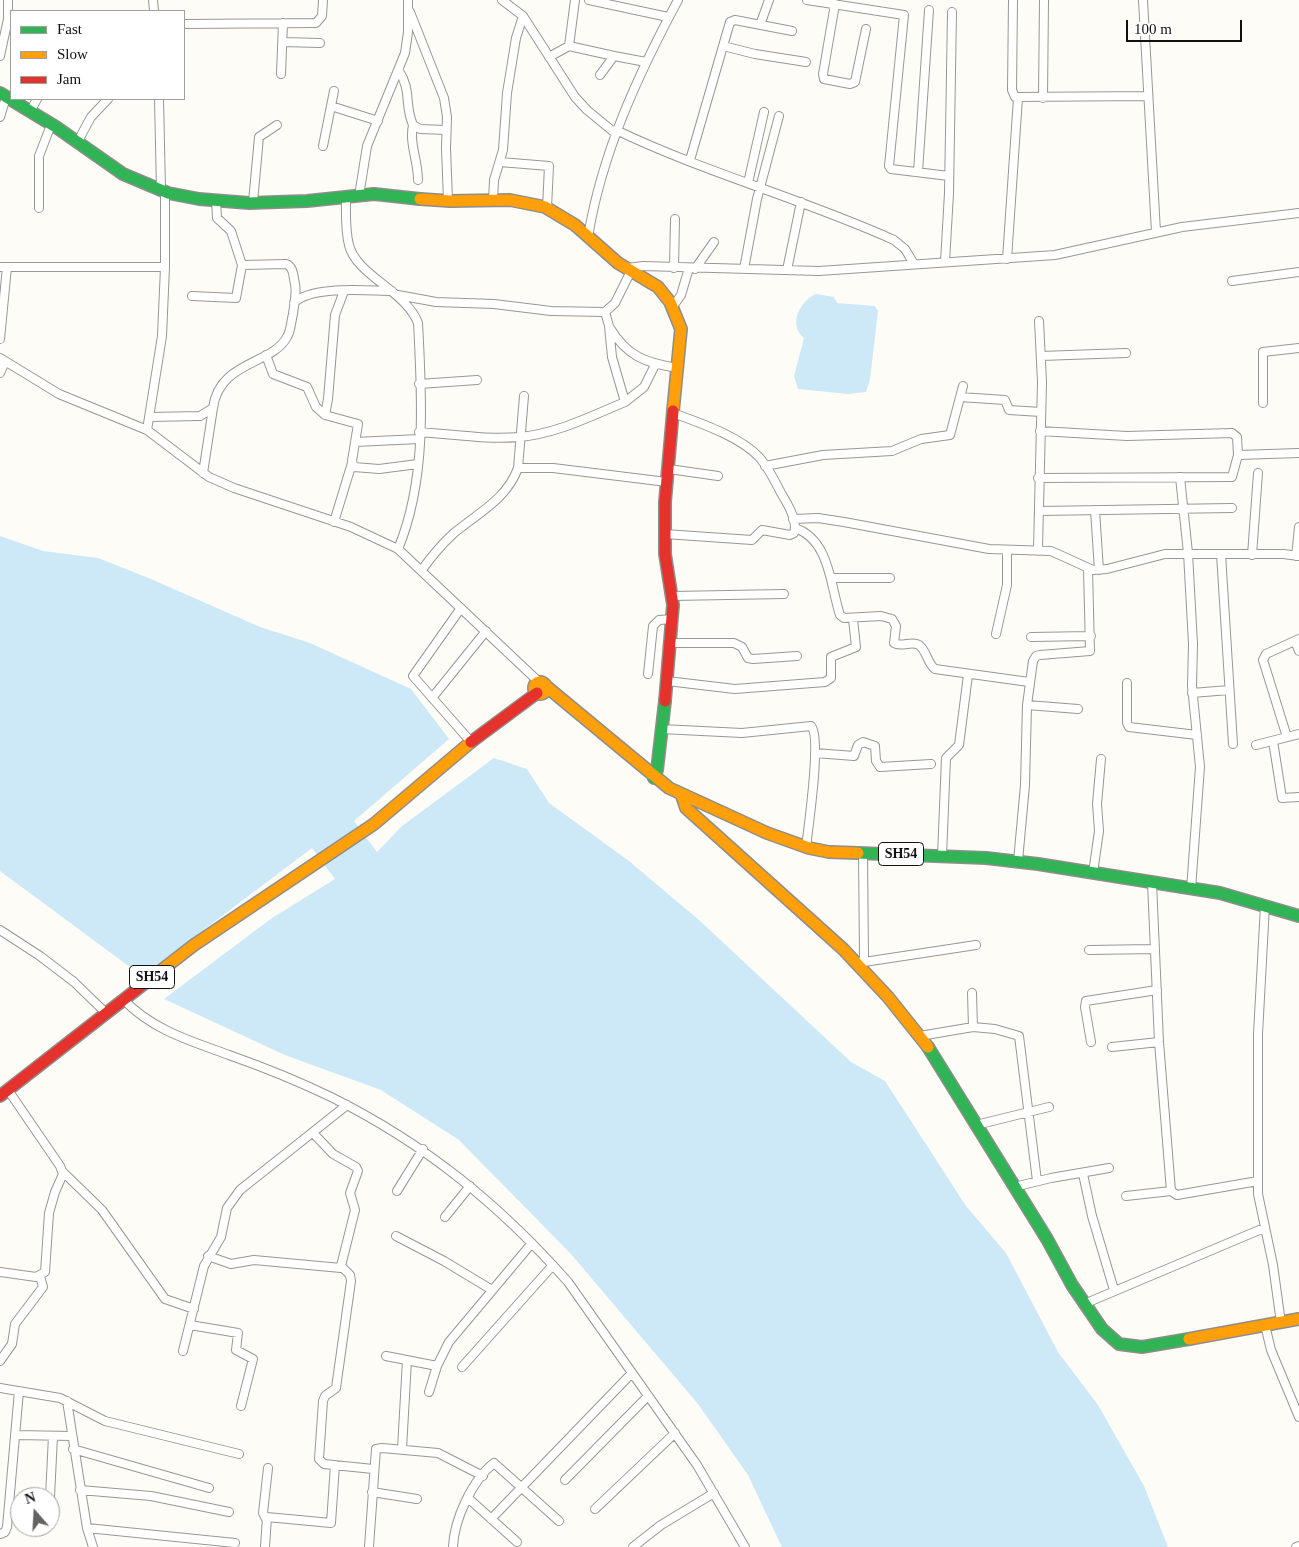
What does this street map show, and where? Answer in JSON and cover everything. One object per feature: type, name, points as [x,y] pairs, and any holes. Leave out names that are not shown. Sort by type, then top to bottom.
[{"type":"street","points":[[0,56],[10,20],[8,0]]},
{"type":"street","points":[[185,24],[319,22],[322,16],[323,0]]},
{"type":"street","points":[[359,196],[367,146],[399,71],[408,32],[408,0]]},
{"type":"street","points":[[502,0],[523,16],[575,97],[587,110],[616,131],[894,240],[905,249],[914,264]]},
{"type":"street","points":[[513,8],[517,0]]},
{"type":"street","points":[[569,46],[572,0]]},
{"type":"street","points":[[589,0],[668,17]]},
{"type":"street","points":[[588,237],[594,201],[616,131],[646,62],[678,0]]},
{"type":"street","points":[[760,25],[769,0]]},
{"type":"street","points":[[807,0],[904,15],[889,166],[891,169],[949,176]]},
{"type":"street","points":[[1013,0],[1013,96],[1018,98],[1148,96]]},
{"type":"street","points":[[1043,98],[1044,0]]},
{"type":"street","points":[[1143,0],[1156,232]]},
{"type":"street","points":[[835,4],[822,74],[824,79],[850,84],[856,82],[866,29]]},
{"type":"street","points":[[409,10],[440,83],[447,117],[448,201]]},
{"type":"street","points":[[918,172],[929,10]]},
{"type":"street","points":[[945,262],[949,176],[952,12]]},
{"type":"street","points":[[493,200],[494,180],[504,150],[507,93],[516,38],[523,16]]},
{"type":"street","points":[[690,160],[732,21],[792,31]]},
{"type":"street","points":[[281,74],[283,23]]},
{"type":"street","points":[[283,42],[320,43]]},
{"type":"street","points":[[549,57],[569,46],[646,62]]},
{"type":"street","points":[[723,46],[755,54],[806,62]]},
{"type":"street","points":[[600,75],[614,56]]},
{"type":"street","points":[[399,71],[408,86],[409,109],[413,125],[412,141],[417,162],[418,180]]},
{"type":"street","points":[[323,146],[334,91]]},
{"type":"street","points":[[0,116],[3,95]]},
{"type":"street","points":[[1007,259],[1018,98]]},
{"type":"street","points":[[11,100],[123,174],[163,191],[216,200],[253,202],[296,202],[374,194],[448,201],[525,201],[547,208],[588,237],[595,245],[629,270],[660,287],[674,306],[681,329],[667,482],[665,534],[665,554],[672,596],[673,619],[658,770],[654,778]]},
{"type":"street","points":[[30,112],[36,100]]},
{"type":"street","points":[[77,143],[91,117],[107,100]]},
{"type":"street","points":[[147,430],[162,336],[165,267],[160,100]]},
{"type":"street","points":[[331,106],[378,120]]},
{"type":"street","points":[[748,183],[764,112]]},
{"type":"street","points":[[744,269],[761,187],[779,116]]},
{"type":"street","points":[[39,208],[39,156],[51,125]]},
{"type":"street","points":[[253,202],[259,137],[277,125]]},
{"type":"street","points":[[413,125],[420,129],[446,130]]},
{"type":"street","points":[[500,162],[548,166],[547,208]]},
{"type":"street","points":[[346,198],[347,230],[351,250],[376,279],[395,293],[414,313],[418,323],[418,464],[408,516],[398,549]]},
{"type":"street","points":[[192,296],[236,298],[242,265],[231,231],[217,218],[216,200]]},
{"type":"street","points":[[787,270],[801,202]]},
{"type":"street","points":[[294,303],[299,298],[316,293],[344,291],[395,293],[436,302],[494,304],[551,311],[604,312],[615,303],[629,270],[643,266],[819,271],[1007,259],[1055,255],[1156,232],[1246,218],[1299,213]]},
{"type":"street","points":[[674,268],[675,219]]},
{"type":"street","points":[[674,306],[681,295],[692,268],[714,242]]},
{"type":"street","points":[[203,472],[214,398],[233,374],[247,363],[266,355],[287,337],[294,303],[296,288],[289,265],[242,265]]},
{"type":"street","points":[[0,339],[4,267],[165,267]]},
{"type":"street","points":[[1232,281],[1299,272]]},
{"type":"street","points":[[324,415],[328,399],[335,315],[344,291]]},
{"type":"street","points":[[604,312],[609,326],[612,357],[625,402]]},
{"type":"street","points":[[1038,550],[1038,478],[1041,412],[1039,320]]},
{"type":"street","points":[[609,326],[624,348],[640,358],[655,365],[678,368]]},
{"type":"street","points":[[1263,403],[1263,352],[1299,348]]},
{"type":"street","points":[[1041,356],[1088,356],[1126,352]]},
{"type":"street","points":[[266,355],[273,374],[307,387],[316,407],[324,415],[358,424],[352,463],[334,522]]},
{"type":"street","points":[[0,373],[2,360],[59,394],[147,430],[203,472],[234,488],[334,522],[398,549],[486,631],[541,688]]},
{"type":"street","points":[[355,442],[419,436],[519,437],[553,431],[625,402],[644,387],[655,365]]},
{"type":"street","points":[[419,384],[477,380]]},
{"type":"street","points":[[765,466],[823,455],[892,451],[921,439],[950,435],[963,386]]},
{"type":"street","points":[[421,570],[453,534],[498,499],[511,483],[518,468],[519,437],[524,396]]},
{"type":"street","points":[[960,398],[1005,400],[1009,410],[1041,412]]},
{"type":"street","points":[[149,418],[200,416],[213,408]]},
{"type":"street","points":[[665,534],[752,540],[762,530],[790,535],[794,533],[795,528],[785,500],[758,456],[703,424],[674,413]]},
{"type":"street","points":[[1038,478],[1233,476],[1238,454],[1237,437],[1232,433],[1128,436],[1040,432]]},
{"type":"street","points":[[1238,454],[1299,453]]},
{"type":"street","points":[[352,463],[354,467],[364,469],[418,464]]},
{"type":"street","points":[[518,468],[552,468],[667,482]]},
{"type":"street","points":[[669,469],[718,476]]},
{"type":"street","points":[[1252,555],[1258,473]]},
{"type":"street","points":[[1180,477],[1185,509],[1188,553],[1192,693],[1200,767],[1190,888]]},
{"type":"street","points":[[1039,511],[1232,508]]},
{"type":"street","points":[[1094,510],[1099,570]]},
{"type":"street","points":[[793,519],[818,518],[975,547],[1007,551],[1038,550],[1060,553],[1088,568],[1099,570],[1154,555],[1188,553],[1298,556],[1299,527]]},
{"type":"street","points":[[795,528],[810,535],[816,541],[831,578],[840,615],[853,619],[888,617],[896,626],[894,643],[898,646],[918,644],[930,665],[936,669],[968,675],[1029,682]]},
{"type":"street","points":[[996,634],[1007,585],[1007,551]]},
{"type":"street","points":[[1221,554],[1233,744]]},
{"type":"street","points":[[1018,861],[1025,785],[1027,705],[1033,661],[1036,656],[1088,652],[1092,649],[1088,568]]},
{"type":"street","points":[[831,578],[890,578]]},
{"type":"street","points":[[672,596],[784,594]]},
{"type":"street","points":[[461,608],[412,676],[471,742]]},
{"type":"street","points":[[648,674],[653,626],[659,620],[673,619]]},
{"type":"street","points":[[668,681],[735,689],[825,682],[831,678],[832,657],[856,647],[853,619]]},
{"type":"street","points":[[432,698],[486,631]]},
{"type":"street","points":[[1031,637],[1091,636]]},
{"type":"street","points":[[1287,737],[1263,660],[1266,654],[1297,640],[1299,651]]},
{"type":"street","points":[[671,643],[734,643],[742,647],[748,658],[753,659],[796,656]]},
{"type":"street","points":[[942,856],[946,758],[959,745],[968,675]]},
{"type":"street","points":[[1128,683],[1127,723],[1129,728],[1197,735]]},
{"type":"street","name":"SH54","points":[[4,1093],[194,946],[312,868],[374,824],[471,742],[541,688],[654,778],[682,796],[806,848],[828,852],[1018,861],[1190,888],[1265,905],[1299,916]]},
{"type":"street","points":[[1192,693],[1229,690]]},
{"type":"street","points":[[1027,705],[1078,709]]},
{"type":"street","points":[[661,729],[757,733],[811,726],[816,738],[806,848]]},
{"type":"street","points":[[1256,745],[1299,734]]},
{"type":"street","points":[[1273,741],[1282,798],[1299,797]]},
{"type":"street","points":[[815,753],[854,756],[858,745],[863,742],[875,746],[876,761],[880,767],[931,764]]},
{"type":"street","points":[[1093,873],[1099,831],[1097,804],[1101,759]]},
{"type":"street","points":[[682,796],[686,808],[862,965],[920,1036],[943,1069],[1084,1304],[1111,1339],[1129,1347],[1299,1319]]},
{"type":"street","points":[[862,965],[863,854]]},
{"type":"street","points":[[1152,883],[1159,1042],[1171,1191]]},
{"type":"street","points":[[1265,905],[1261,944],[1258,1043],[1258,1181],[1264,1228],[1273,1266],[1281,1323]]},
{"type":"street","points":[[0,930],[40,956],[74,982],[106,1013]]},
{"type":"street","points":[[862,965],[976,945]]},
{"type":"street","points":[[1089,950],[1154,949]]},
{"type":"street","points":[[1090,1042],[1085,1007],[1086,1001],[1157,990]]},
{"type":"street","points":[[972,993],[973,1027]]},
{"type":"street","points":[[124,999],[137,1014],[168,1032],[279,1074],[346,1105],[423,1149],[470,1186],[553,1265],[596,1319],[675,1433],[714,1493],[745,1547]]},
{"type":"street","points":[[920,1036],[973,1027],[995,1029],[1018,1036],[1037,1181]]},
{"type":"street","points":[[1112,1047],[1159,1042]]},
{"type":"street","points":[[4,1093],[63,1172],[102,1210],[164,1298],[194,1309]]},
{"type":"street","points":[[183,1351],[208,1256],[221,1237],[230,1201],[346,1105]]},
{"type":"street","points":[[976,1125],[1049,1107]]},
{"type":"street","points":[[312,1133],[333,1154],[358,1170],[350,1196],[354,1213],[341,1268]]},
{"type":"street","points":[[397,1191],[423,1149]]},
{"type":"street","points":[[1014,1187],[1109,1168]]},
{"type":"street","points":[[0,1272],[40,1276],[45,1272],[47,1267],[51,1202],[63,1172]]},
{"type":"street","points":[[1084,1174],[1092,1216],[1114,1290]]},
{"type":"street","points":[[1126,1196],[1171,1191],[1177,1195],[1258,1181]]},
{"type":"street","points":[[445,1217],[470,1186]]},
{"type":"street","points":[[1084,1304],[1264,1228]]},
{"type":"street","points":[[396,1236],[444,1261],[492,1290]]},
{"type":"street","points":[[429,1392],[437,1366],[449,1342],[532,1243]]},
{"type":"street","points":[[208,1256],[231,1264],[254,1260],[341,1268],[350,1275],[352,1281],[336,1388],[325,1396],[323,1401],[319,1456],[322,1463],[374,1469]]},
{"type":"street","points":[[462,1367],[553,1265]]},
{"type":"street","points":[[0,1361],[12,1344],[15,1324],[43,1288],[40,1276]]},
{"type":"street","points":[[190,1325],[238,1332],[236,1350],[254,1359],[241,1406]]},
{"type":"street","points":[[1265,1325],[1272,1350],[1299,1416]]},
{"type":"street","points":[[386,1356],[437,1366]]},
{"type":"street","points":[[402,1449],[407,1360]]},
{"type":"street","points":[[491,1519],[632,1373]]},
{"type":"street","points":[[0,1388],[54,1396],[105,1421],[240,1454]]},
{"type":"street","points":[[0,1534],[5,1532],[7,1527],[19,1391]]},
{"type":"street","points":[[565,1480],[648,1396]]},
{"type":"street","points":[[67,1401],[80,1490],[87,1528],[93,1547]]},
{"type":"street","points":[[595,1509],[675,1433]]},
{"type":"street","points":[[15,1435],[72,1436]]},
{"type":"street","points":[[50,1487],[53,1436]]},
{"type":"street","points":[[73,1449],[209,1488]]},
{"type":"street","points":[[369,1547],[376,1449],[402,1449],[438,1453],[482,1476]]},
{"type":"street","points":[[453,1547],[456,1521],[482,1476],[495,1463],[559,1521]]},
{"type":"street","points":[[266,1519],[271,1516],[331,1523],[336,1465]]},
{"type":"street","points":[[265,1547],[266,1519],[263,1513],[268,1468]]},
{"type":"street","points":[[80,1490],[152,1496],[229,1512]]},
{"type":"street","points":[[372,1492],[417,1498]]},
{"type":"street","points":[[632,1547],[661,1525],[714,1493]]},
{"type":"street","points":[[468,1498],[517,1542]]},
{"type":"street","points":[[87,1528],[235,1543]]},
{"type":"water","points":[[816,294],[834,297],[837,303],[875,306],[878,311],[870,379],[866,392],[848,394],[798,389],[794,376],[804,338],[799,332],[796,320],[805,301]]},
{"type":"water","points":[[0,536],[43,551],[98,558],[260,627],[310,643],[411,689],[449,739],[354,821],[377,852],[402,826],[494,758],[527,769],[549,803],[629,861],[699,920],[851,1062],[885,1081],[966,1206],[1006,1253],[1058,1352],[1098,1405],[1144,1486],[1168,1547],[782,1547],[748,1475],[698,1404],[571,1254],[459,1140],[381,1090],[285,1055],[164,999],[272,918],[335,879],[312,848],[142,976],[0,871]]},
{"type":"traffic: fast","points":[[0,93],[10,99]]},
{"type":"traffic: fast","points":[[12,100],[56,127],[123,174],[168,193],[199,199],[249,203],[307,201],[374,194],[420,199]]},
{"type":"traffic: fast","points":[[654,778],[657,770],[665,701]]},
{"type":"traffic: fast","points":[[858,853],[986,858],[1038,864],[1220,893],[1299,916]]},
{"type":"traffic: fast","points":[[928,1047],[1047,1239],[1072,1285],[1102,1329],[1119,1344],[1142,1347],[1189,1339]]},
{"type":"traffic: slow","points":[[420,199],[450,201],[510,200],[545,207],[575,225],[618,263],[658,287],[670,302],[681,329],[673,411]]},
{"type":"traffic: slow","points":[[538,682],[542,682],[546,688],[542,694],[538,694],[534,690],[534,686],[538,682]]},
{"type":"traffic: slow","points":[[547,687],[669,788],[767,833],[809,848],[829,852],[858,853]]},
{"type":"traffic: slow","points":[[154,976],[194,945],[374,824],[471,742]]},
{"type":"traffic: slow","points":[[682,796],[686,808],[843,949],[888,997],[928,1047]]},
{"type":"traffic: slow","points":[[1189,1339],[1299,1319]]},
{"type":"traffic: jam","points":[[665,701],[673,605],[665,554],[665,502],[673,411]]},
{"type":"traffic: jam","points":[[471,742],[537,693]]},
{"type":"traffic: jam","points":[[0,1096],[154,976]]}]
